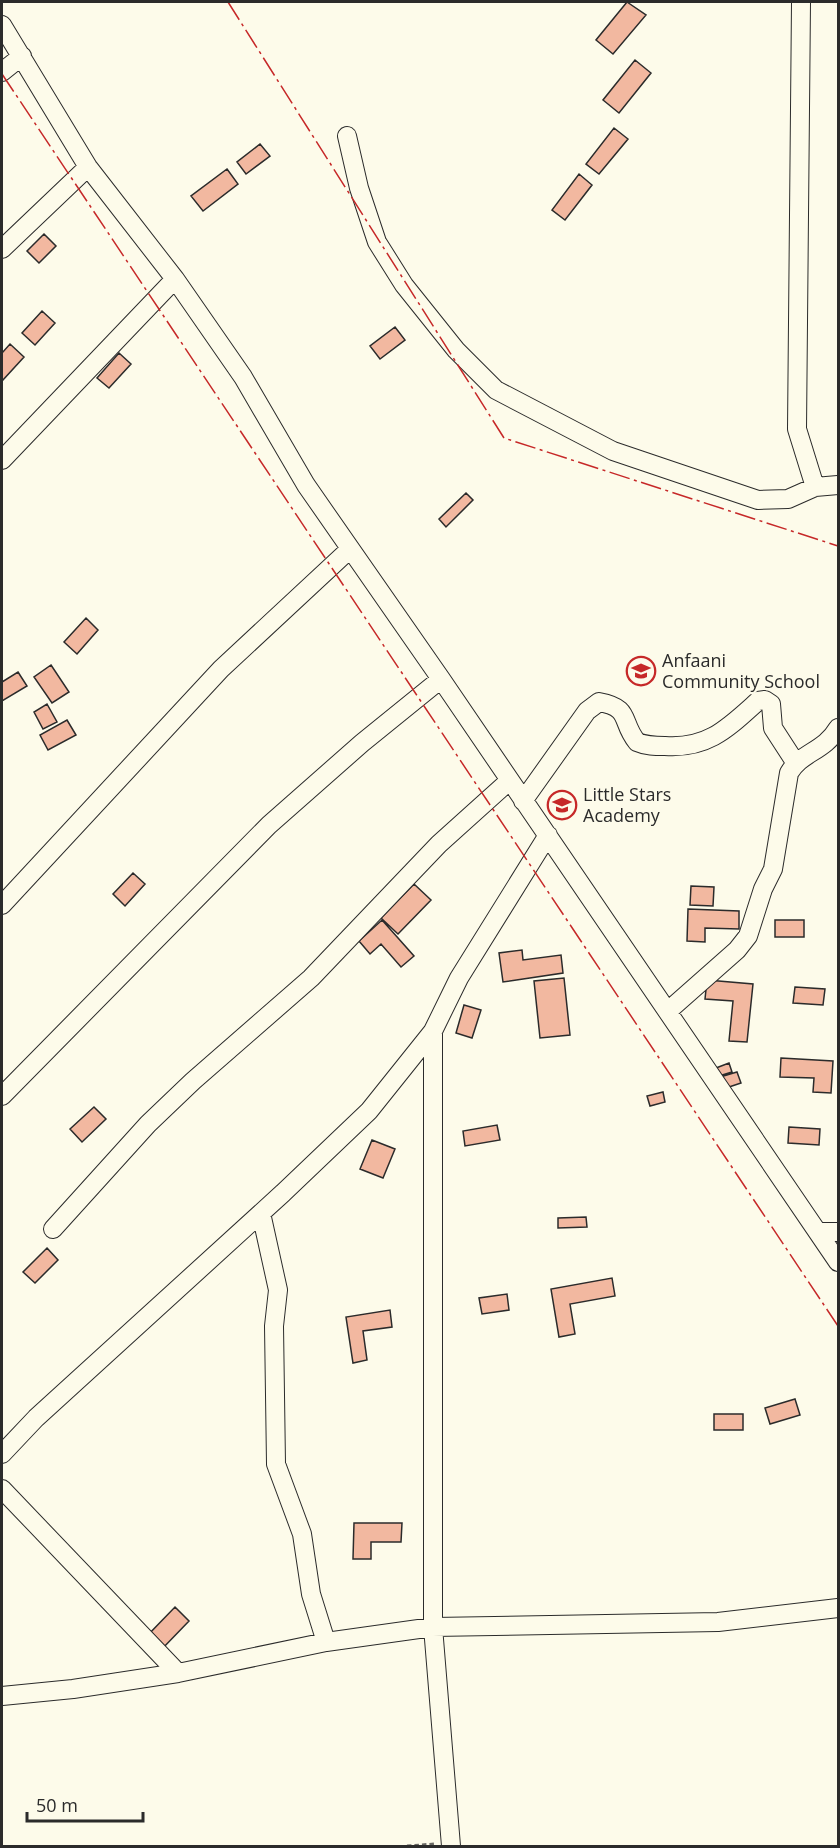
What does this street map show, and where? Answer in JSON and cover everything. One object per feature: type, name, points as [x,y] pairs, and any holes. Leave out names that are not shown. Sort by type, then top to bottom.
[{"type":"street","points":[[801,2],[797,429],[815,487]]},
{"type":"street","points":[[2,25],[88,167],[175,279],[243,377],[306,485],[820,1232],[838,1262]]},
{"type":"street","points":[[2,72],[22,56]]},
{"type":"street","points":[[347,136],[359,188],[377,242],[404,285],[448,341],[496,390],[613,451],[758,500],[788,499],[815,487],[838,484]]},
{"type":"street","points":[[2,249],[88,167]]},
{"type":"street","points":[[2,460],[175,279]]},
{"type":"street","points":[[2,905],[221,669],[350,549]]},
{"type":"street","points":[[2,1096],[269,825],[362,743],[441,679]]},
{"type":"street","points":[[523,801],[587,711],[599,702],[613,704],[624,712],[632,735],[637,742],[645,745],[682,747],[701,744],[724,731],[758,701],[765,700],[771,704],[776,735],[795,762]]},
{"type":"street","points":[[668,1011],[737,950],[748,936],[763,889],[773,869],[789,773],[795,762],[822,748],[838,728]]},
{"type":"street","points":[[53,1229],[148,1124],[202,1073],[311,978],[439,844],[509,781]]},
{"type":"street","points":[[2,1454],[36,1418],[369,1111],[433,1031],[459,978],[548,835]]},
{"type":"street","points":[[433,1031],[433,1627],[451,1845]]},
{"type":"street","points":[[261,1213],[278,1290],[274,1326],[276,1464],[303,1534],[311,1594],[326,1642]]},
{"type":"street","points":[[820,1232],[838,1232]]},
{"type":"street","points":[[2,1489],[178,1673]]},
{"type":"street","points":[[2,1696],[73,1689],[178,1673],[326,1642],[433,1627],[718,1622],[838,1608]]},
{"type":"path","points":[[407,1846],[451,1845]]},
{"type":"building","points":[[627,2],[646,15],[613,54],[596,40]]},
{"type":"building","points":[[635,60],[651,73],[619,113],[603,100]]},
{"type":"building","points":[[614,128],[628,139],[599,174],[586,164]]},
{"type":"building","points":[[260,144],[270,156],[246,174],[237,162]]},
{"type":"building","points":[[227,169],[238,184],[203,211],[191,196]]},
{"type":"building","points":[[579,174],[592,185],[565,220],[552,210]]},
{"type":"building","points":[[44,234],[56,246],[39,263],[27,251]]},
{"type":"building","points":[[42,311],[55,323],[35,345],[22,333]]},
{"type":"building","points":[[395,327],[405,340],[380,359],[370,346]]},
{"type":"building","points":[[10,344],[24,357],[2,381],[2,353]]},
{"type":"building","points":[[119,353],[131,364],[109,388],[97,378]]},
{"type":"building","points":[[466,493],[473,500],[446,527],[439,519]]},
{"type":"building","points":[[86,618],[98,630],[77,654],[64,642]]},
{"type":"building","points":[[51,665],[69,692],[52,703],[34,677]]},
{"type":"building","points":[[18,672],[27,686],[2,701],[2,682]]},
{"type":"building","points":[[47,704],[57,722],[43,729],[34,712]]},
{"type":"building","points":[[67,720],[76,735],[48,750],[40,735]]},
{"type":"building","points":[[133,873],[145,884],[125,906],[113,894]]},
{"type":"building","points":[[414,884],[431,900],[398,934],[381,918]]},
{"type":"building","points":[[691,886],[714,887],[713,906],[690,905]]},
{"type":"building","points":[[688,909],[739,911],[739,929],[705,928],[705,942],[687,941]]},
{"type":"building","points":[[382,920],[414,956],[401,967],[381,944],[370,954],[359,941]]},
{"type":"building","points":[[775,920],[804,920],[804,937],[775,937]]},
{"type":"building","points":[[522,950],[523,960],[561,955],[563,973],[503,982],[499,953]]},
{"type":"building","points":[[564,978],[570,1035],[540,1038],[534,981]]},
{"type":"building","points":[[707,980],[753,984],[747,1042],[729,1041],[733,1001],[705,999]]},
{"type":"building","points":[[795,987],[825,989],[823,1005],[793,1003]]},
{"type":"building","points":[[464,1005],[481,1010],[472,1038],[456,1033]]},
{"type":"building","points":[[781,1058],[833,1061],[831,1093],[813,1092],[814,1078],[780,1077]]},
{"type":"building","points":[[729,1063],[732,1072],[719,1076],[716,1068]]},
{"type":"building","points":[[737,1072],[741,1083],[723,1089],[720,1077]]},
{"type":"building","points":[[663,1092],[665,1102],[650,1106],[647,1096]]},
{"type":"building","points":[[94,1107],[106,1119],[82,1142],[70,1129]]},
{"type":"building","points":[[497,1125],[500,1140],[465,1146],[463,1131]]},
{"type":"building","points":[[789,1127],[820,1129],[819,1145],[788,1143]]},
{"type":"building","points":[[372,1140],[395,1149],[383,1178],[360,1169]]},
{"type":"building","points":[[586,1217],[587,1227],[558,1228],[558,1218]]},
{"type":"building","points":[[47,1248],[58,1260],[35,1283],[23,1272]]},
{"type":"building","points":[[612,1278],[615,1296],[570,1304],[575,1334],[559,1337],[551,1289]]},
{"type":"building","points":[[507,1294],[509,1310],[482,1314],[479,1298]]},
{"type":"building","points":[[390,1310],[392,1327],[363,1331],[367,1360],[353,1363],[346,1317]]},
{"type":"building","points":[[795,1399],[800,1415],[770,1424],[765,1408]]},
{"type":"building","points":[[714,1414],[743,1414],[743,1430],[714,1430]]},
{"type":"building","points":[[354,1523],[402,1523],[401,1542],[371,1542],[371,1559],[353,1559]]},
{"type":"building","points":[[175,1607],[189,1621],[161,1650],[146,1637]]},
{"type":"power","points":[[228,2],[504,438],[838,546]]},
{"type":"power","points":[[2,74],[838,1326]]},
{"type":"place","name":"Anfaani Community School","points":[[641,671]]},
{"type":"place","name":"Little Stars Academy","points":[[562,805]]}]
